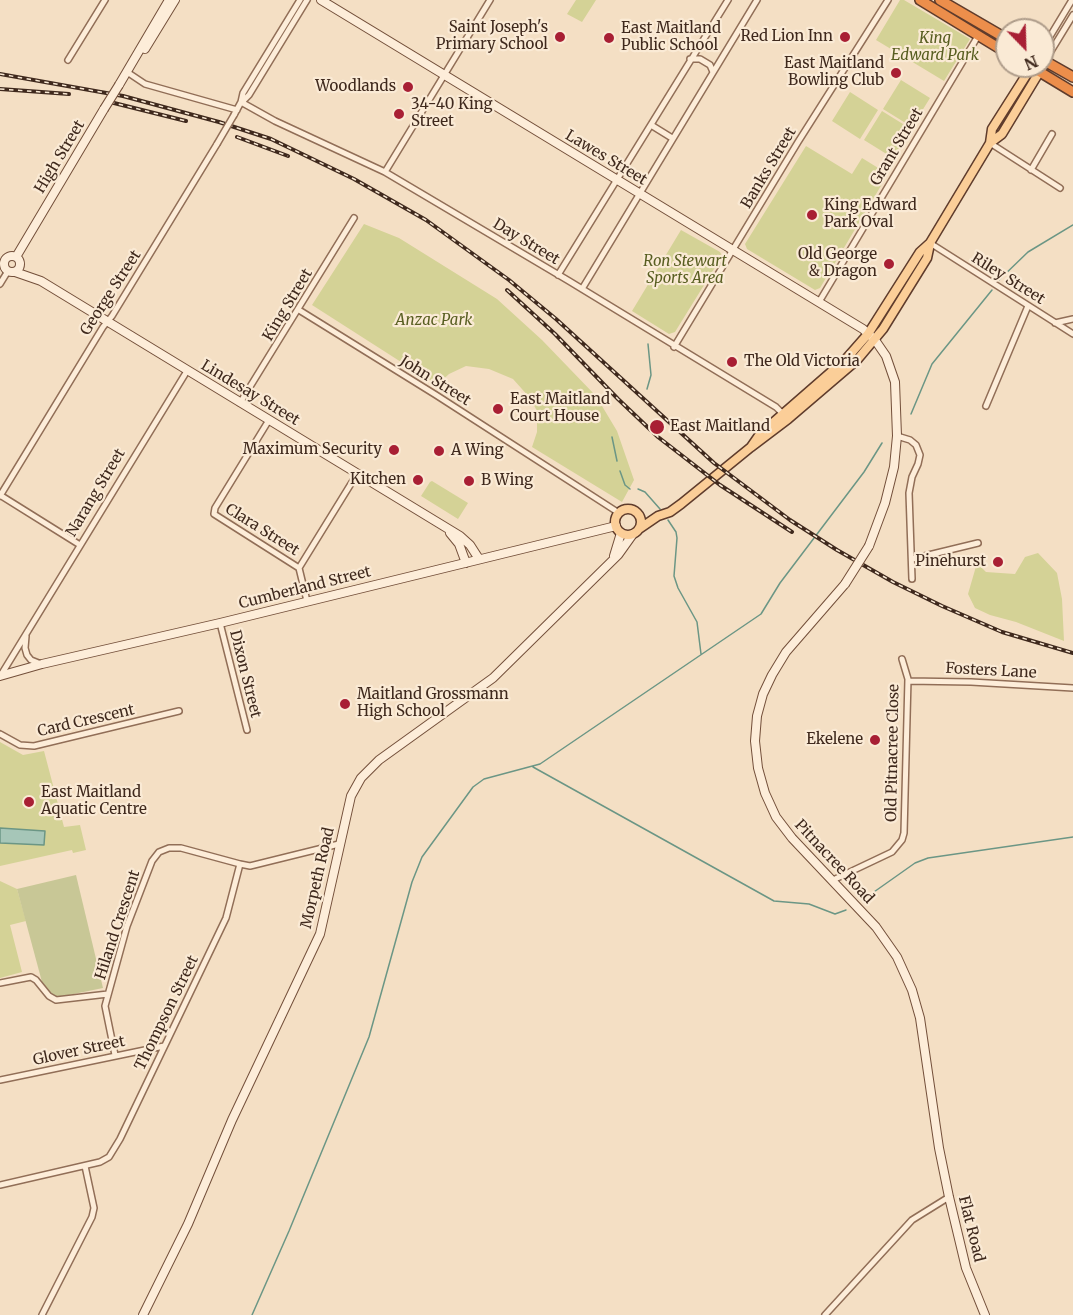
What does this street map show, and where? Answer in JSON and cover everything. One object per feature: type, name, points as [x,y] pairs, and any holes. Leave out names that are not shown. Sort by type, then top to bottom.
[{"type":"highway","points":[[920,0],[995,46]]},
{"type":"highway","points":[[940,0],[995,32]]},
{"type":"highway","points":[[1055,71],[1073,77]]},
{"type":"highway","points":[[1055,78],[1073,92]]},
{"type":"main road","name":"High Street","points":[[18,260],[168,0]]},
{"type":"main road","name":"High Street","points":[[127,72],[136,63],[175,0]]},
{"type":"main road","name":"Lawes Street","points":[[321,0],[734,250],[872,337]]},
{"type":"main road","points":[[658,516],[627,509],[619,513],[616,519],[618,530],[627,535],[636,532],[658,516],[670,512],[751,447],[785,416],[844,373],[927,258],[930,243],[990,143],[1002,134],[1031,78]]},
{"type":"main road","points":[[9,256],[18,260],[20,268],[11,272],[4,266],[2,259],[9,256]]},
{"type":"main road","name":"Lindesay Street","points":[[18,260],[41,281],[465,539],[479,559]]},
{"type":"main road","name":"Lindesay Street","points":[[11,272],[41,281]]},
{"type":"main road","name":"Pitnacree Road","points":[[872,337],[886,356],[894,382],[897,436],[894,467],[881,514],[869,546],[845,584],[786,652],[772,675],[760,705],[755,741],[758,768],[765,793],[776,817],[792,838],[876,927],[897,957],[912,990],[920,1018],[939,1148]]},
{"type":"main road","points":[[636,511],[641,521],[636,532]]},
{"type":"main road","name":"Lindesay Street","points":[[445,528],[459,544],[466,563]]},
{"type":"main road","name":"Morpeth Road","points":[[610,562],[618,548],[618,530]]},
{"type":"main road","name":"Cumberland Street","points":[[0,675],[479,559],[618,530]]},
{"type":"main road","name":"Morpeth Road","points":[[143,1315],[188,1224],[231,1120],[320,934],[351,796],[361,778],[379,760],[493,678],[624,548],[636,532]]},
{"type":"main road","name":"Flat Road","points":[[939,1148],[966,1268],[985,1315]]},
{"type":"street","points":[[68,60],[105,0]]},
{"type":"street","name":"George Street","points":[[0,495],[236,113],[243,93],[300,0]]},
{"type":"street","name":"George Street","points":[[241,102],[249,94],[307,0]]},
{"type":"street","points":[[385,172],[490,0]]},
{"type":"street","points":[[558,275],[728,0]]},
{"type":"street","points":[[582,289],[757,0]]},
{"type":"street","points":[[1055,28],[1072,0]]},
{"type":"street","name":"Banks Street","points":[[674,347],[887,1]]},
{"type":"street","points":[[1055,41],[1073,15]]},
{"type":"street","name":"Grant Street","points":[[819,302],[978,36]]},
{"type":"street","points":[[690,59],[700,59],[710,65],[713,72]]},
{"type":"street","points":[[127,72],[145,84],[236,113]]},
{"type":"street","name":"Day Street","points":[[241,102],[275,121],[385,172],[582,289],[785,416]]},
{"type":"street","points":[[651,125],[672,138]]},
{"type":"street","points":[[1032,170],[1052,134]]},
{"type":"street","points":[[990,143],[1060,188]]},
{"type":"street","name":"King Street","points":[[240,403],[354,218]]},
{"type":"street","name":"Riley Street","points":[[930,243],[1073,334]]},
{"type":"street","points":[[0,284],[11,272]]},
{"type":"street","points":[[986,406],[1028,306]]},
{"type":"street","name":"John Street","points":[[299,310],[619,513]]},
{"type":"street","points":[[1055,323],[1073,319]]},
{"type":"street","name":"Narang Street","points":[[0,675],[187,370]]},
{"type":"street","name":"Clara Street","points":[[269,420],[215,508],[214,514],[299,568],[307,601]]},
{"type":"street","points":[[897,436],[910,440],[916,445],[920,455],[909,493],[912,579]]},
{"type":"street","points":[[299,568],[357,474]]},
{"type":"street","points":[[0,495],[80,545]]},
{"type":"street","points":[[912,559],[978,543]]},
{"type":"street","name":"Dixon Street","points":[[220,623],[247,730]]},
{"type":"street","points":[[28,629],[26,652],[31,660],[42,664]]},
{"type":"street","name":"Old Pitnacree Close","points":[[833,880],[892,852],[902,840],[908,681],[902,659]]},
{"type":"street","name":"Fosters Lane","points":[[908,681],[1073,688]]},
{"type":"street","name":"Card Crescent","points":[[0,734],[20,745],[34,746],[179,711]]},
{"type":"street","points":[[240,864],[250,866],[339,844]]},
{"type":"street","name":"Hiland Crescent","points":[[115,1055],[105,1006],[140,889],[152,861],[159,852],[169,848],[181,848],[240,864]]},
{"type":"street","name":"Thompson Street","points":[[0,1185],[100,1162],[112,1153],[226,918],[240,864]]},
{"type":"street","points":[[0,983],[31,977],[49,996],[56,999],[108,994]]},
{"type":"street","name":"Glover Street","points":[[0,1080],[164,1046]]},
{"type":"street","points":[[42,1315],[92,1217],[94,1208],[85,1166]]},
{"type":"street","points":[[825,1315],[912,1220],[949,1197]]},
{"type":"green space","points":[[576,0],[596,0],[582,22],[567,14]]},
{"type":"green space","name":"King Edward Park","points":[[900,0],[904,0],[970,39],[944,81],[876,40]]},
{"type":"green space","points":[[901,80],[930,98],[912,127],[883,109]]},
{"type":"green space","points":[[850,92],[878,110],[860,139],[832,121]]},
{"type":"green space","points":[[882,111],[911,129],[893,158],[864,140]]},
{"type":"green space","points":[[806,146],[852,174],[862,158],[888,174],[820,288],[815,290],[747,249],[745,244]]},
{"type":"green space","name":"Anzac Park","points":[[364,224],[399,238],[497,299],[542,340],[596,396],[617,431],[634,480],[622,502],[532,447],[537,432],[537,411],[530,398],[513,379],[489,369],[466,366],[449,374],[437,385],[312,305]]},
{"type":"green space","name":"Ron Stewart Sports Area","points":[[681,230],[720,252],[722,256],[675,332],[669,334],[632,311]]},
{"type":"green space","points":[[432,481],[468,503],[458,519],[421,496]]},
{"type":"green space","points":[[1038,553],[1057,573],[1062,599],[1064,641],[975,608],[968,594],[977,563],[986,572],[1015,574],[1025,557]]},
{"type":"green space","name":"East Maitland Aquatic Centre","points":[[0,742],[23,755],[44,751],[64,827],[80,825],[86,850],[73,853],[72,850],[0,866]]},
{"type":"green space","points":[[0,881],[17,889],[26,921],[10,925],[22,972],[0,978]]},
{"type":"shaded area","points":[[0,828],[45,831],[44,845],[0,843]]},
{"type":"shaded area","points":[[76,875],[103,988],[59,997],[53,995],[42,982],[17,889]]},
{"type":"waterway","points":[[999,280],[1028,252],[1073,225]]},
{"type":"waterway","points":[[911,414],[932,364],[992,290]]},
{"type":"waterway","points":[[647,389],[651,375],[648,344]]},
{"type":"waterway","points":[[612,437],[617,461]]},
{"type":"waterway","points":[[252,1315],[369,1037],[412,882],[422,857],[473,787],[484,779],[540,764],[761,614],[780,583],[864,472],[882,443]]},
{"type":"waterway","points":[[620,471],[625,485],[630,489]]},
{"type":"waterway","points":[[638,489],[645,492],[660,509]]},
{"type":"waterway","points":[[668,520],[677,538],[674,576],[697,622],[701,654]]},
{"type":"waterway","points":[[533,767],[774,901],[809,904],[835,914],[846,910]]},
{"type":"waterway","points":[[864,899],[915,863],[928,858],[1073,837]]},
{"type":"railway","points":[[0,74],[123,96],[219,122],[271,139],[354,179],[426,220],[509,280],[556,319],[714,463],[790,520],[893,582],[942,606],[1002,632],[1073,653]]},
{"type":"railway","points":[[0,89],[69,94]]},
{"type":"railway","points":[[110,102],[186,121]]},
{"type":"railway","points":[[237,137],[288,156]]},
{"type":"railway","points":[[507,290],[555,334],[658,437],[720,485],[792,532]]},
{"type":"place","name":"Saint Joseph's Primary School","points":[[560,37]]},
{"type":"place","name":"Red Lion Inn","points":[[845,37]]},
{"type":"place","name":"East Maitland Public School","points":[[609,38]]},
{"type":"place","name":"East Maitland Bowling Club","points":[[896,73]]},
{"type":"place","name":"Woodlands","points":[[408,87]]},
{"type":"place","name":"34-40 King Street","points":[[399,114]]},
{"type":"place","name":"King Edward Park Oval","points":[[812,215]]},
{"type":"place","name":"Old George & Dragon","points":[[889,264]]},
{"type":"place","name":"The Old Victoria","points":[[732,362]]},
{"type":"place","name":"East Maitland Court House","points":[[498,409]]},
{"type":"place","name":"East Maitland","points":[[657,427]]},
{"type":"place","name":"Maximum Security","points":[[394,450]]},
{"type":"place","name":"A Wing","points":[[439,451]]},
{"type":"place","name":"Kitchen","points":[[418,480]]},
{"type":"place","name":"B Wing","points":[[469,481]]},
{"type":"place","name":"Pinehurst","points":[[998,562]]},
{"type":"place","name":"Maitland Grossmann High School","points":[[345,704]]},
{"type":"place","name":"Ekelene","points":[[875,740]]},
{"type":"place","name":"East Maitland Aquatic Centre","points":[[29,802]]}]
